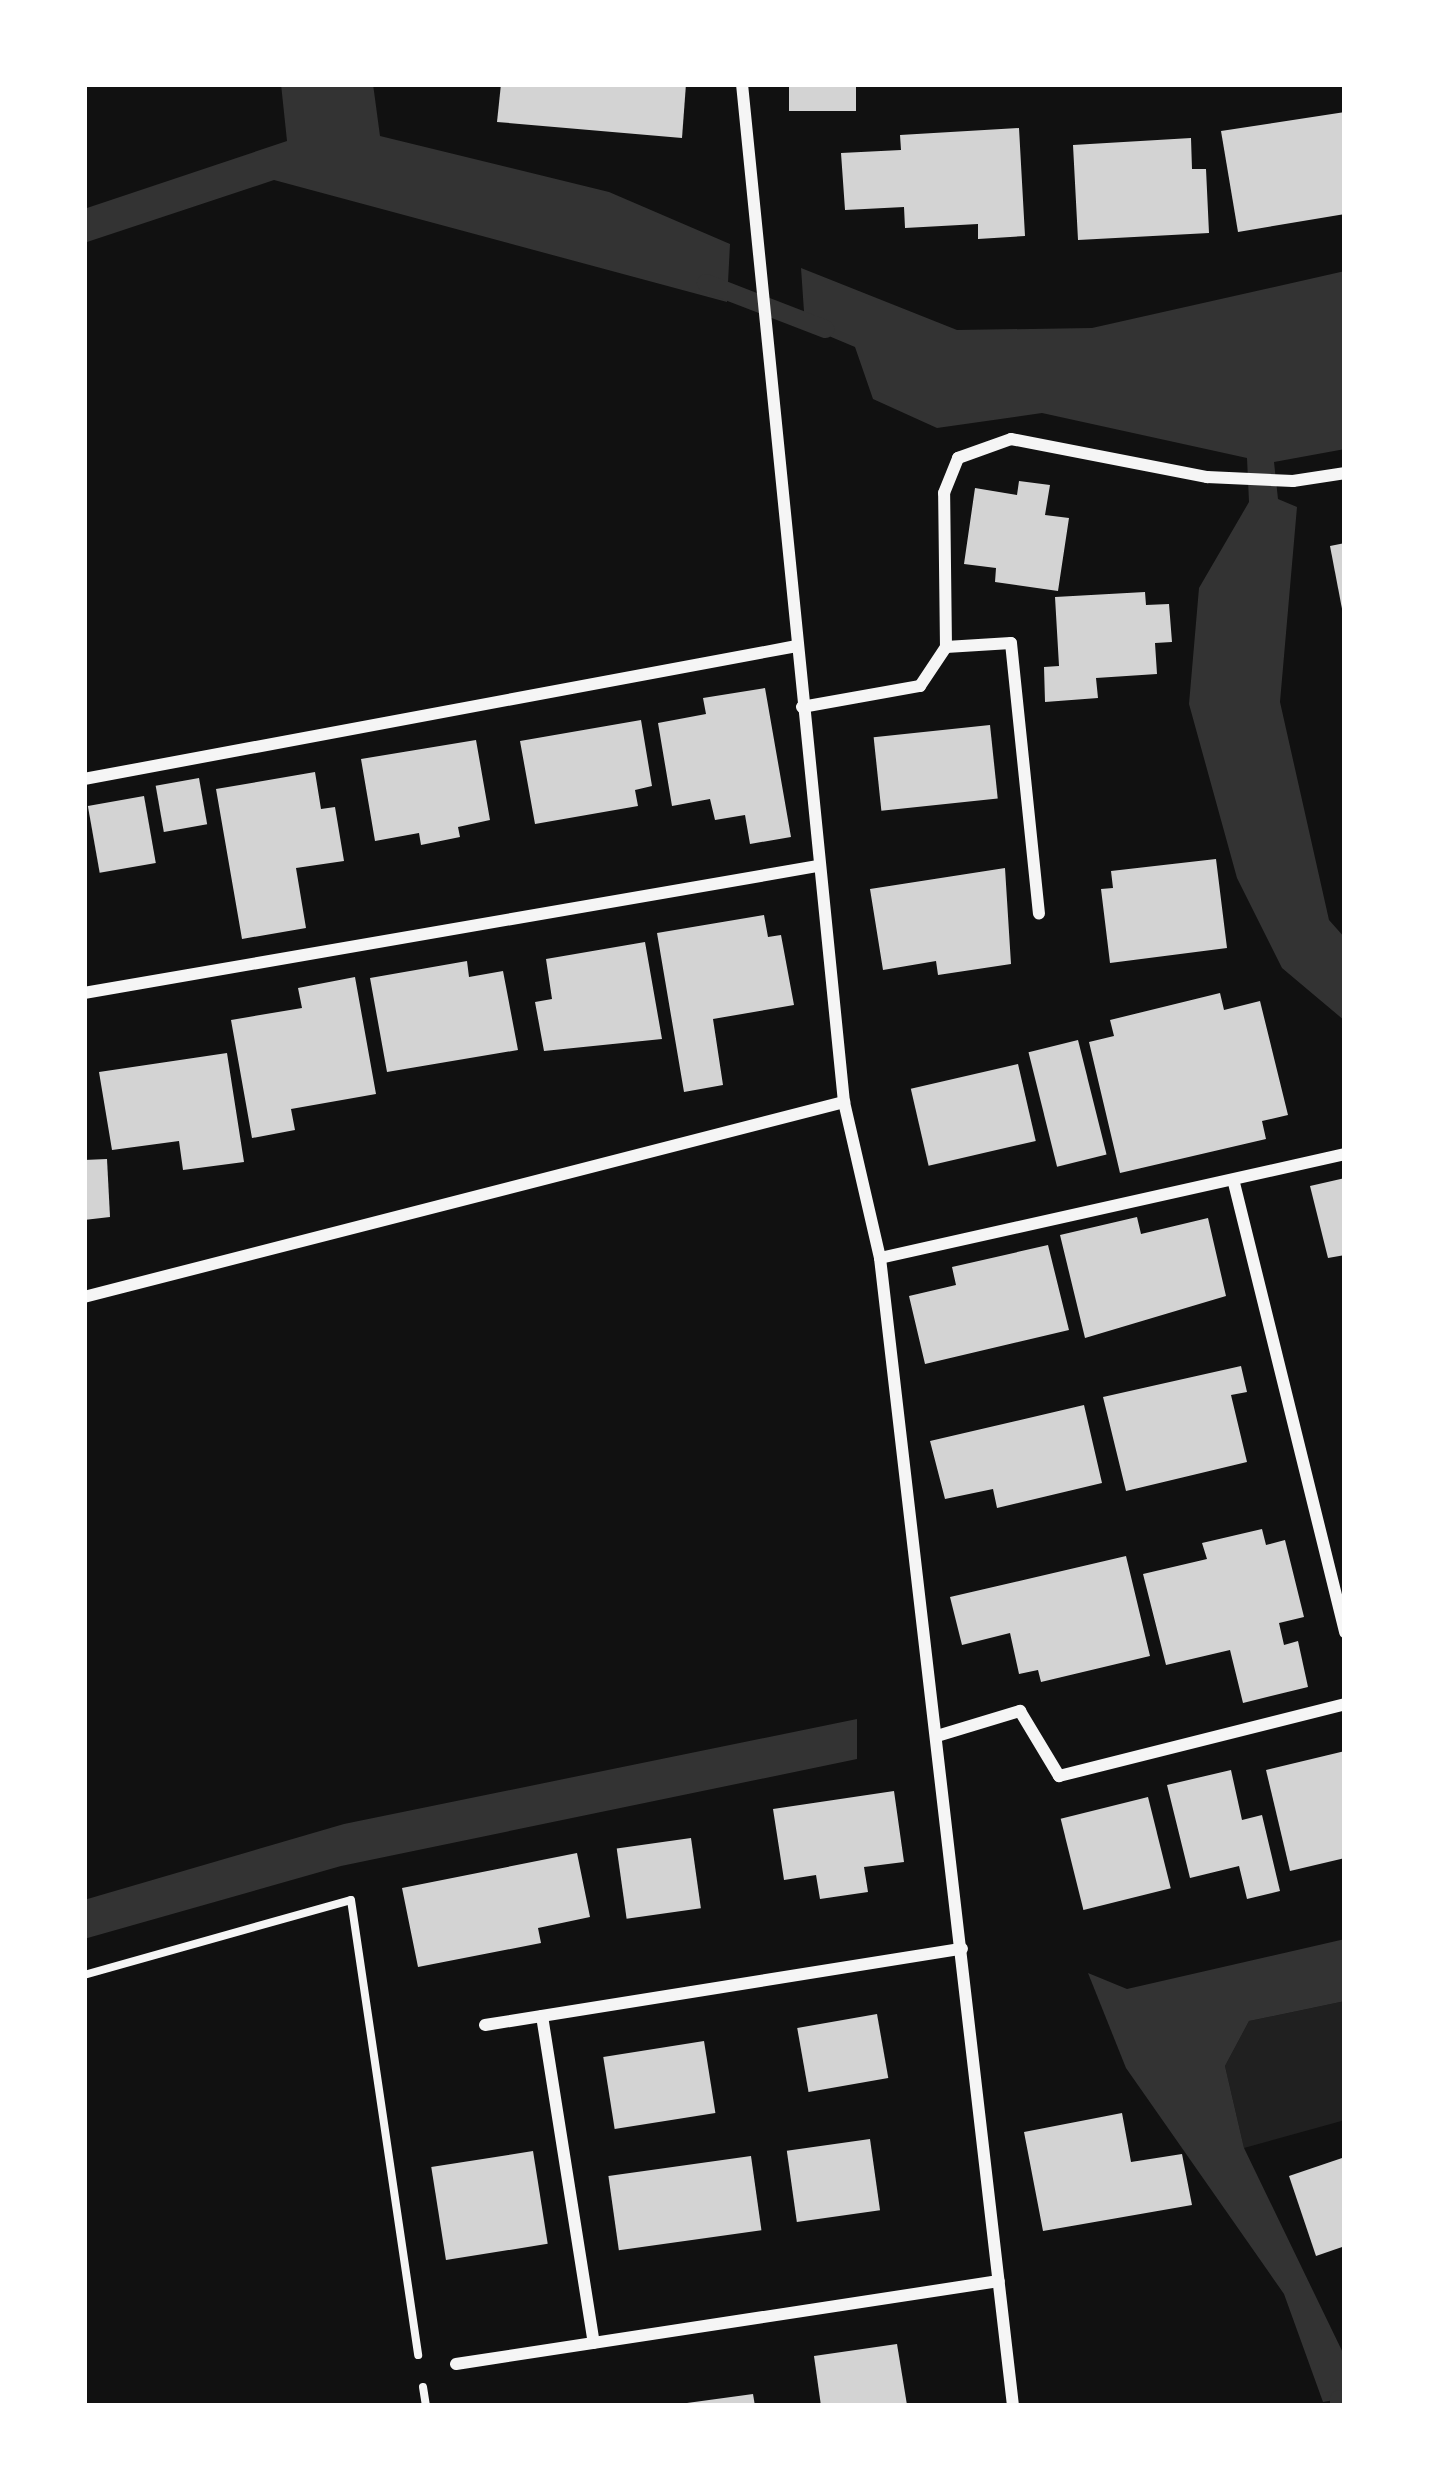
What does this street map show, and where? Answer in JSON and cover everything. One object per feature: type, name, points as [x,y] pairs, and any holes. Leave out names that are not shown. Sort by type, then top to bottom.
[{"type":"street","points":[[742,84],[844,1102],[880,1258],[1013,2406]]},
{"type":"street","points":[[802,707],[920,686],[946,647],[944,493],[958,458],[1011,439],[1233,478],[1293,481],[1345,472]]},
{"type":"street","points":[[946,647],[1011,643],[1039,914]]},
{"type":"street","points":[[84,779],[796,646]]},
{"type":"street","points":[[84,993],[818,866]]},
{"type":"street","points":[[84,1297],[844,1102]]},
{"type":"street","points":[[880,1258],[1234,1183],[1345,1154]]},
{"type":"street","points":[[1234,1183],[1345,1632]]},
{"type":"street","points":[[938,1736],[1020,1712],[1059,1776],[1345,1704]]},
{"type":"street","points":[[485,2025],[962,1949]]},
{"type":"street","points":[[542,2016],[594,2343]]},
{"type":"street","points":[[456,2364],[999,2281]]},
{"type":"path","points":[[84,1975],[351,1900],[419,2360]]},
{"type":"path","points":[[422,2383],[426,2406]]},
{"type":"shaded area","points":[[281,84],[373,84],[380,136],[609,192],[730,244],[727,302],[274,180],[84,243],[84,209],[287,141]]},
{"type":"shaded area","points":[[801,268],[957,330],[1092,328],[1345,271],[1345,449],[1274,462],[1278,499],[1297,507],[1280,702],[1329,920],[1345,938],[1345,1021],[1282,968],[1237,878],[1189,704],[1199,588],[1249,502],[1247,458],[1042,413],[937,428],[873,399],[855,347],[805,326]]},
{"type":"shaded area","points":[[857,1719],[857,1759],[341,1866],[84,1939],[84,1900],[344,1824]]},
{"type":"shaded area","points":[[1345,1939],[1345,2001],[1249,2021],[1225,2066],[1244,2148],[1345,2357],[1345,2398],[1323,2402],[1284,2294],[1126,2068],[1088,1973],[1127,1989]]},
{"type":"shaded area","points":[[1345,2001],[1345,2120],[1244,2148],[1225,2066],[1249,2021]]},
{"type":"building","points":[[501,84],[686,84],[682,138],[497,122]]},
{"type":"building","points":[[789,84],[856,84],[856,111],[789,111]]},
{"type":"building","points":[[1345,112],[1345,214],[1238,232],[1221,131]]},
{"type":"building","points":[[1019,128],[1025,236],[978,239],[978,224],[905,228],[904,207],[845,210],[841,153],[901,150],[900,135]]},
{"type":"building","points":[[1191,138],[1192,169],[1206,169],[1209,233],[1078,240],[1073,145]]},
{"type":"building","points":[[1019,481],[1050,485],[1045,515],[1069,518],[1058,591],[995,582],[996,568],[964,564],[975,488],[1017,495]]},
{"type":"building","points":[[1345,543],[1345,614],[1343,614],[1330,546]]},
{"type":"building","points":[[1145,592],[1146,605],[1169,604],[1172,642],[1155,643],[1157,674],[1096,678],[1098,698],[1045,702],[1044,667],[1059,666],[1055,597]]},
{"type":"building","points":[[765,688],[791,837],[750,844],[745,815],[715,820],[710,799],[672,806],[658,723],[706,714],[703,698]]},
{"type":"building","points":[[641,720],[652,786],[635,790],[638,806],[535,824],[520,741]]},
{"type":"building","points":[[990,725],[998,799],[881,811],[874,737]]},
{"type":"building","points":[[476,740],[490,820],[458,827],[460,837],[421,845],[419,833],[375,841],[361,759]]},
{"type":"building","points":[[315,772],[321,809],[335,807],[344,861],[296,868],[306,928],[242,939],[216,789]]},
{"type":"building","points":[[199,778],[207,824],[164,832],[156,786]]},
{"type":"building","points":[[144,796],[156,863],[100,873],[88,806]]},
{"type":"building","points":[[1216,859],[1227,948],[1110,963],[1101,889],[1113,888],[1111,871]]},
{"type":"building","points":[[1005,868],[1011,964],[938,975],[936,961],[883,970],[870,889]]},
{"type":"building","points":[[764,915],[768,937],[781,935],[794,1005],[713,1019],[723,1085],[684,1092],[657,933]]},
{"type":"building","points":[[645,942],[662,1039],[544,1051],[535,1002],[552,999],[546,959]]},
{"type":"building","points":[[467,961],[469,977],[503,971],[518,1050],[387,1072],[370,978]]},
{"type":"building","points":[[355,977],[376,1094],[291,1109],[295,1130],[252,1138],[231,1020],[302,1008],[298,988]]},
{"type":"building","points":[[1220,993],[1224,1010],[1260,1001],[1288,1115],[1262,1121],[1266,1139],[1120,1173],[1089,1042],[1114,1036],[1110,1020]]},
{"type":"building","points":[[1078,1040],[1107,1154],[1057,1167],[1029,1052]]},
{"type":"building","points":[[227,1053],[244,1162],[183,1170],[179,1141],[112,1150],[99,1072]]},
{"type":"building","points":[[1018,1064],[1036,1141],[929,1166],[911,1089]]},
{"type":"building","points":[[107,1159],[110,1217],[84,1220],[84,1160]]},
{"type":"building","points":[[1345,1178],[1345,1255],[1328,1258],[1310,1186]]},
{"type":"building","points":[[1137,1217],[1141,1234],[1208,1218],[1226,1296],[1085,1338],[1060,1235]]},
{"type":"building","points":[[1048,1245],[1069,1330],[925,1364],[909,1296],[956,1285],[952,1267]]},
{"type":"building","points":[[1241,1366],[1247,1392],[1231,1395],[1247,1462],[1126,1491],[1103,1397]]},
{"type":"building","points":[[1084,1405],[1102,1483],[997,1508],[993,1489],[945,1499],[930,1441]]},
{"type":"building","points":[[1262,1529],[1266,1545],[1285,1540],[1304,1617],[1279,1623],[1284,1645],[1298,1641],[1308,1687],[1243,1703],[1230,1650],[1166,1665],[1143,1574],[1207,1559],[1202,1543]]},
{"type":"building","points":[[1126,1556],[1150,1656],[1041,1682],[1038,1670],[1019,1674],[1010,1633],[962,1645],[950,1597]]},
{"type":"building","points":[[1345,1751],[1345,1858],[1290,1871],[1266,1770]]},
{"type":"building","points":[[1231,1770],[1242,1820],[1262,1815],[1280,1891],[1247,1899],[1239,1866],[1190,1878],[1167,1785]]},
{"type":"building","points":[[894,1791],[904,1862],[864,1867],[868,1892],[820,1899],[816,1875],[784,1880],[773,1809]]},
{"type":"building","points":[[1148,1797],[1171,1888],[1083,1910],[1061,1819]]},
{"type":"building","points":[[691,1838],[701,1908],[627,1919],[617,1848]]},
{"type":"building","points":[[577,1853],[590,1917],[538,1928],[541,1943],[418,1967],[402,1888]]},
{"type":"building","points":[[877,2014],[888,2078],[809,2092],[797,2028]]},
{"type":"building","points":[[704,2041],[715,2113],[615,2129],[603,2057]]},
{"type":"building","points":[[1122,2113],[1131,2162],[1182,2154],[1192,2205],[1043,2231],[1024,2132]]},
{"type":"building","points":[[870,2139],[880,2210],[797,2222],[787,2151]]},
{"type":"building","points":[[533,2151],[548,2244],[446,2260],[431,2167]]},
{"type":"building","points":[[751,2156],[761,2230],[619,2250],[608,2176]]},
{"type":"building","points":[[1345,2157],[1345,2246],[1316,2256],[1289,2176]]},
{"type":"building","points":[[897,2344],[907,2405],[821,2406],[814,2356]]},
{"type":"building","points":[[753,2394],[755,2406],[687,2406],[687,2403]]},
{"type":"waterway","points":[[706,283],[825,329]]},
{"type":"waterway","points":[[1339,2399],[1339,2406]]}]
